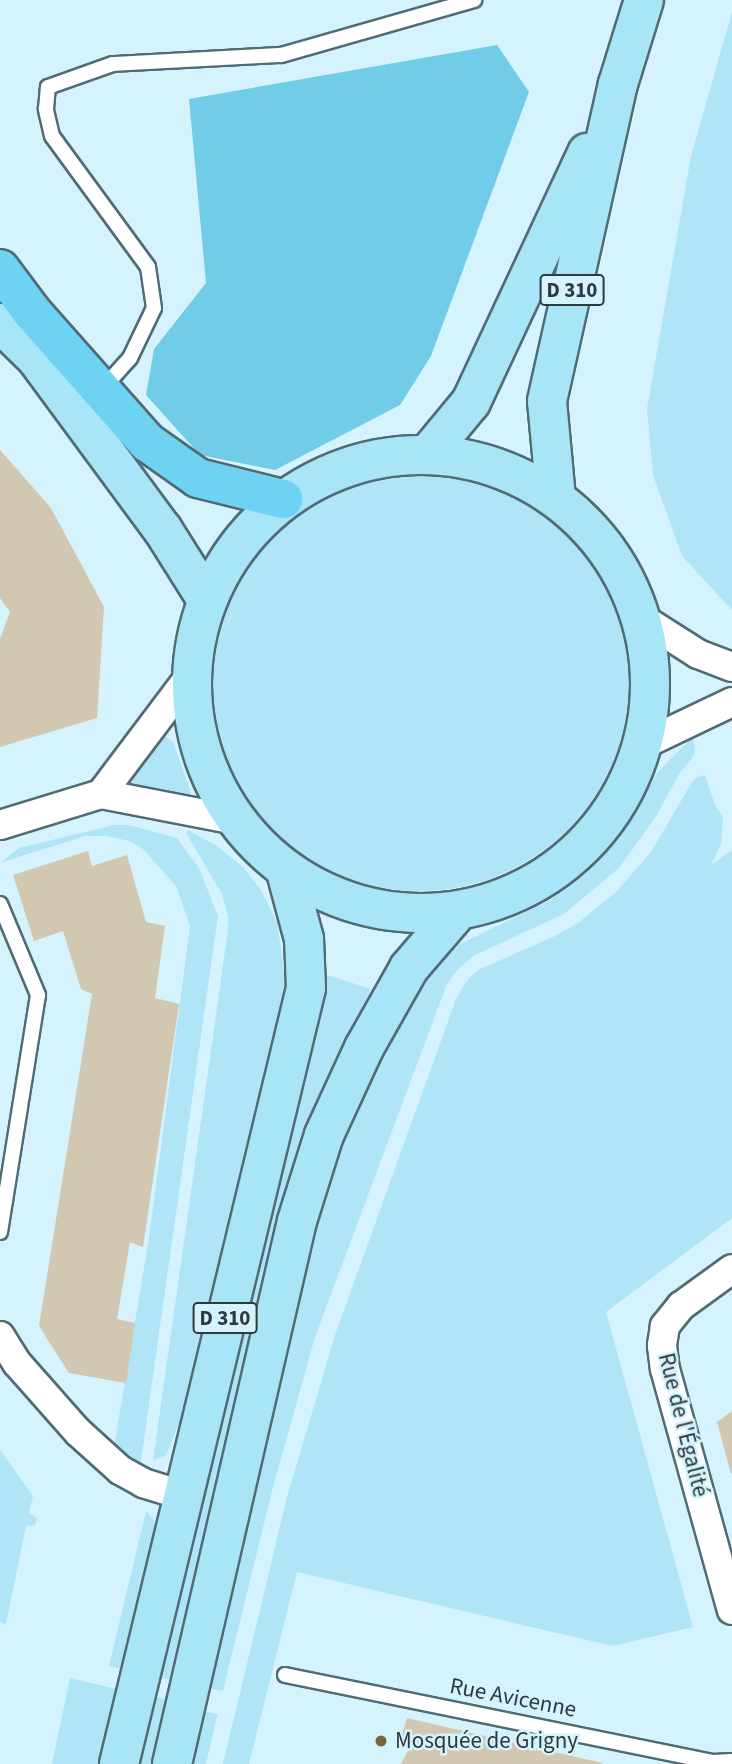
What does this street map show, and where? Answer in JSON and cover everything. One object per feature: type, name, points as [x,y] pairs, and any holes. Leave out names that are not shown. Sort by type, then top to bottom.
[{"type":"highway","points":[[0,269],[33,312],[103,388],[147,442],[198,478],[283,499]]},
{"type":"main road","name":"D 310","points":[[556,498],[547,401],[618,84],[643,0]]},
{"type":"main road","name":"D 310","points":[[428,454],[471,402],[618,84]]},
{"type":"main road","points":[[0,323],[36,358],[163,530],[207,600]]},
{"type":"main road","points":[[428,454],[462,458],[495,467],[556,498],[609,552],[627,583],[640,617],[649,655],[650,696],[642,745],[617,802],[587,842],[545,878],[503,899],[458,911],[412,914],[366,907],[323,892],[286,872],[236,820],[214,784],[200,745],[190,676],[207,600],[233,552],[283,499],[327,475],[359,463],[428,454]]},
{"type":"main road","name":"D 310","points":[[119,1764],[306,988],[304,939],[286,872]]},
{"type":"main road","name":"D 310","points":[[172,1764],[297,1221],[324,1135],[364,1048],[409,968],[458,911]]},
{"type":"street","points":[[640,617],[698,654],[732,667]]},
{"type":"street","points":[[101,794],[190,676]]},
{"type":"street","points":[[642,745],[732,702]]},
{"type":"street","points":[[0,825],[101,794],[236,820]]},
{"type":"street","name":"Rue de l'Égalité","points":[[732,1269],[681,1306],[665,1326],[662,1346],[665,1369],[732,1610]]},
{"type":"street","points":[[0,1336],[17,1363],[78,1432],[120,1470],[143,1483],[182,1495]]},
{"type":"lane","points":[[103,388],[130,358],[154,308],[148,267],[52,136],[46,109],[48,87],[113,64],[281,55],[474,0]]},
{"type":"lane","points":[[0,904],[38,995],[0,1232]]},
{"type":"lane","name":"Rue Avicenne","points":[[285,1675],[713,1762],[732,1760]]},
{"type":"shaded area","points":[[732,12],[732,610],[682,556],[653,475],[647,409],[691,156]]},
{"type":"shaded area","points":[[497,45],[529,92],[431,356],[400,405],[275,470],[200,455],[146,395],[154,349],[206,283],[189,99]]},
{"type":"shaded area","points":[[419,471],[460,475],[499,487],[535,507],[567,533],[593,565],[613,601],[625,640],[629,681],[625,722],[613,761],[593,797],[567,829],[535,855],[499,875],[460,887],[419,891],[378,887],[339,875],[303,855],[271,829],[245,797],[225,761],[213,722],[209,681],[213,640],[225,601],[245,565],[271,533],[303,507],[339,487],[378,475]]},
{"type":"shaded area","points":[[164,735],[173,742],[191,793],[189,798],[126,786],[125,777]]},
{"type":"shaded area","points":[[693,736],[695,751],[692,758],[679,774],[657,815],[620,867],[564,914],[475,955],[459,968],[447,984],[315,1337],[272,1491],[223,1691],[205,1687],[303,1257],[352,1117],[380,1056],[421,983],[433,969],[460,944],[549,901],[586,874],[625,829],[657,773]]},
{"type":"shaded area","points":[[705,775],[715,805],[723,817],[721,844],[712,864],[732,850],[732,1218],[606,1312],[693,1627],[613,1646],[297,1572],[249,1764],[223,1764],[287,1497],[335,1335],[456,999],[466,982],[478,970],[578,923],[617,891],[651,852],[692,782]]},
{"type":"shaded area","points":[[114,825],[129,825],[177,838],[199,868],[218,916],[140,1468],[124,1458],[114,1447],[149,1238],[190,926],[176,886],[143,849],[129,841],[106,836],[85,836],[0,863],[19,848]]},
{"type":"shaded area","points":[[188,830],[217,846],[243,867],[261,890],[277,922],[285,976],[191,1394],[166,1455],[153,1461],[228,930],[228,916],[222,894],[186,833]]},
{"type":"shaded area","points":[[327,975],[371,989],[318,1101],[275,1242],[173,1680],[158,1677],[296,1089],[325,993]]},
{"type":"shaded area","points":[[0,1450],[33,1496],[29,1513],[37,1518],[35,1525],[26,1526],[6,1624],[0,1622]]},
{"type":"shaded area","points":[[146,1511],[159,1526],[126,1670],[109,1666]]},
{"type":"shaded area","points":[[70,1678],[121,1690],[104,1764],[52,1764]]},
{"type":"shaded area","points":[[152,1696],[169,1700],[154,1764],[136,1764]]},
{"type":"shaded area","points":[[200,1710],[218,1714],[206,1764],[188,1764]]},
{"type":"building","points":[[0,450],[51,508],[104,607],[97,718],[0,747],[0,639],[10,612],[0,598]]},
{"type":"building","points":[[88,851],[92,866],[127,855],[146,922],[165,926],[155,998],[179,1004],[143,1247],[130,1242],[117,1319],[135,1323],[126,1383],[69,1373],[39,1326],[92,994],[81,989],[63,931],[34,941],[13,875]]},
{"type":"building","points":[[732,1411],[732,1473],[731,1474],[717,1422]]},
{"type":"building","points":[[407,1718],[602,1764],[401,1764],[409,1749],[399,1743]]},
{"type":"place","name":"Mosquée de Grigny","points":[[381,1741]]}]
